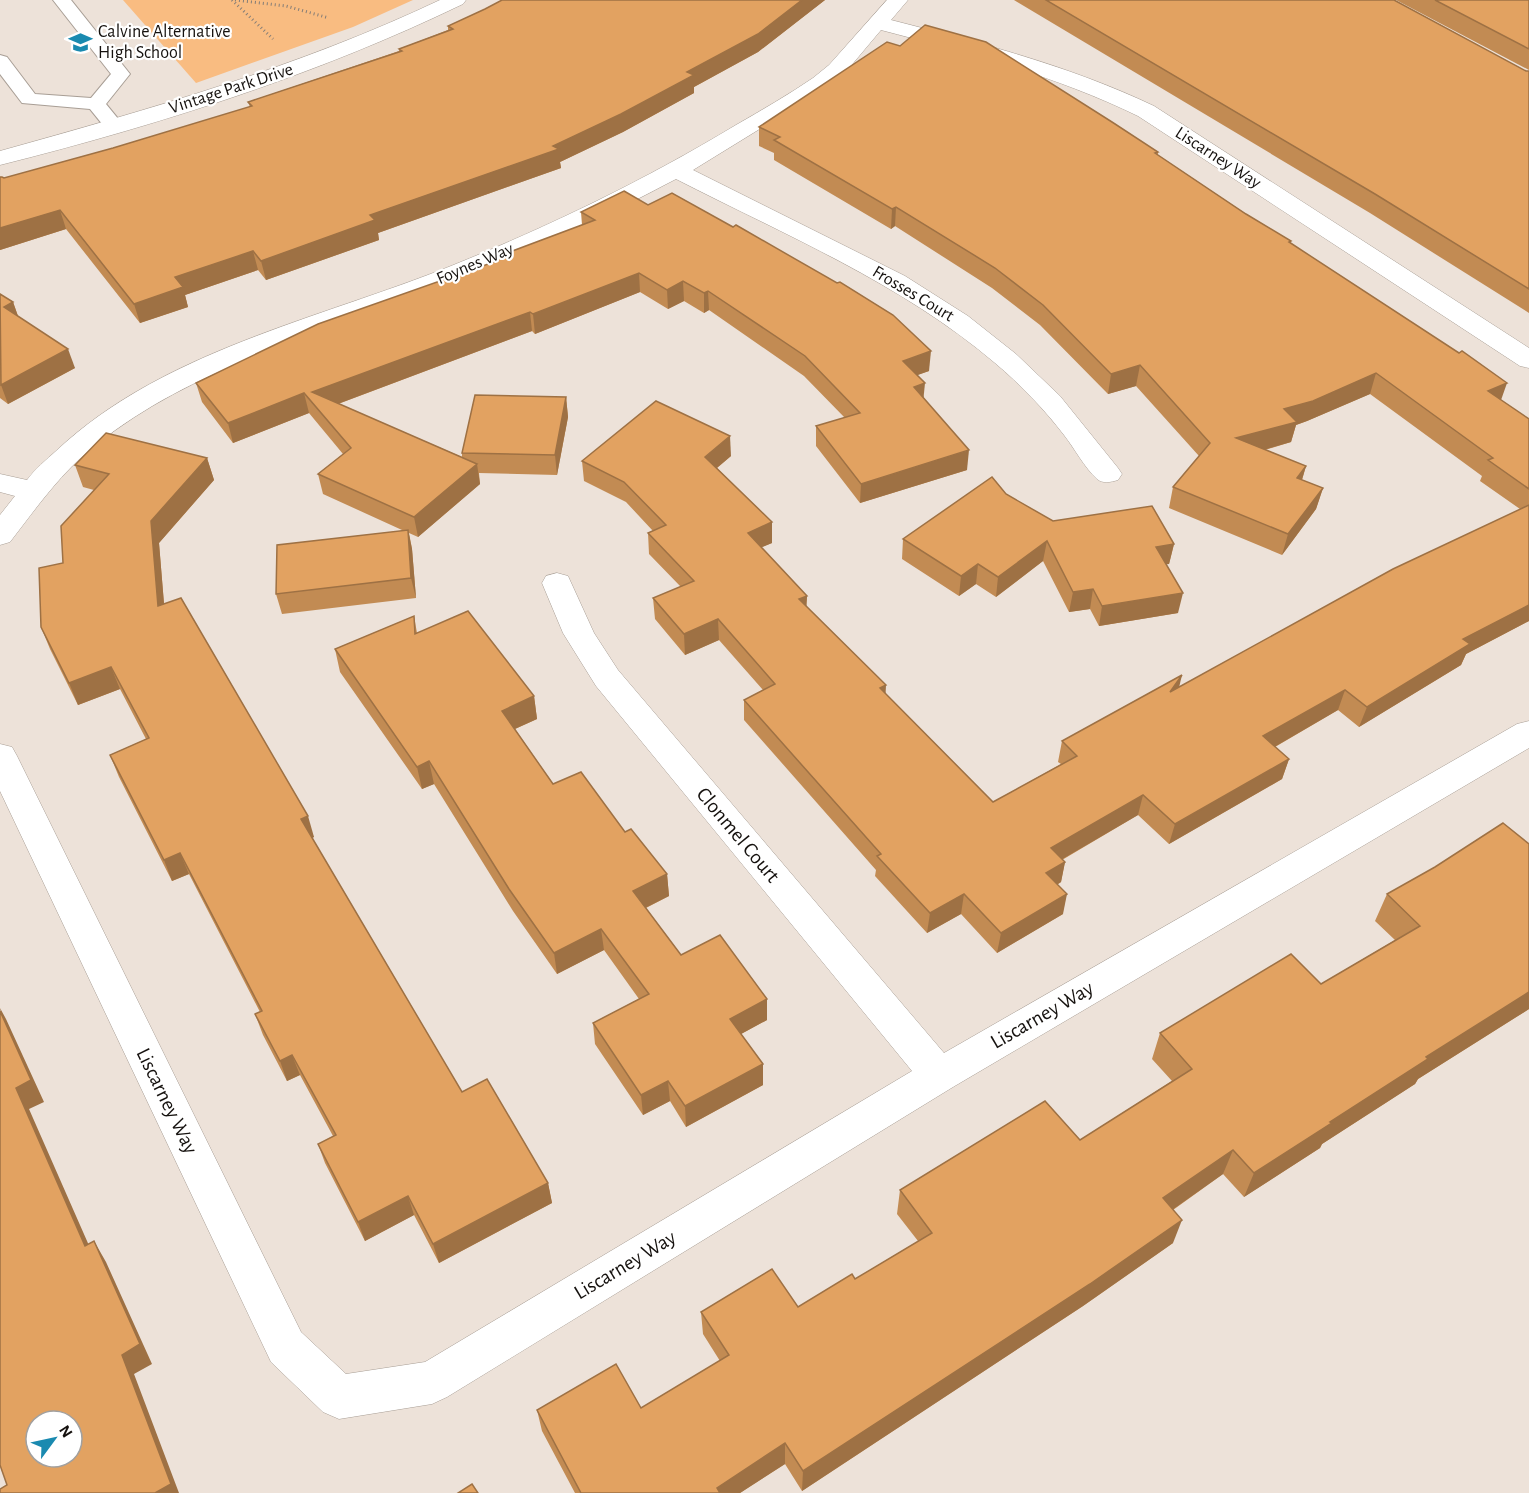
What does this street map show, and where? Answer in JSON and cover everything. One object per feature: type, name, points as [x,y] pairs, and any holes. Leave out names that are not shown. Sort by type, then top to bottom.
[{"type":"street","name":"Vintage Park Drive","points":[[0,158],[212,97],[327,56],[456,0]]},
{"type":"street","name":"Foynes Way","points":[[31,490],[94,430],[168,384],[209,364],[476,265],[583,217],[676,170],[769,115],[832,74],[898,0]]},
{"type":"street","name":"Liscarney Way","points":[[877,23],[1058,72],[1119,96],[1146,111],[1529,360]]},
{"type":"street","name":"Frosses Court","points":[[676,170],[897,282],[967,327],[999,352],[1044,394],[1085,440],[1108,474]]},
{"type":"street","points":[[0,483],[31,490],[0,534]]},
{"type":"street","name":"Clonmel Court","points":[[557,584],[568,614],[584,646],[607,678],[939,1075]]},
{"type":"street","name":"Liscarney Way","points":[[0,756],[286,1347],[339,1398],[432,1382],[939,1075],[1529,732]]},
{"type":"lane","points":[[62,0],[121,74],[96,104]]},
{"type":"lane","points":[[0,61],[28,99],[96,104],[114,126]]},
{"type":"path","points":[[234,0],[286,6],[330,18]]},
{"type":"path","points":[[234,0],[278,44]]},
{"type":"shaded area","points":[[123,0],[413,0],[353,27],[196,83]]},
{"type":"building","points":[[502,0],[802,0],[758,34],[687,72],[694,75],[621,114],[553,146],[559,149],[370,215],[375,220],[261,261],[253,251],[175,277],[183,287],[134,304],[60,210],[0,228],[0,177],[4,178],[113,148],[252,106],[248,102],[402,51],[399,49],[453,29],[448,26]]},
{"type":"building","points":[[1046,0],[1394,0],[1529,71],[1529,289],[1375,194]]},
{"type":"building","points":[[1435,0],[1529,0],[1529,49]]},
{"type":"building","points":[[925,25],[986,42],[1158,152],[1155,153],[1459,353],[1462,351],[1507,383],[1488,391],[1529,419],[1529,489],[1488,460],[1493,458],[1376,373],[1313,401],[1284,409],[1297,422],[1236,438],[1306,466],[1297,478],[1323,488],[1288,534],[1173,487],[1210,443],[1140,365],[1111,374],[1043,305],[995,268],[896,207],[892,209],[774,140],[780,137],[759,127],[887,42],[900,46]]},
{"type":"building","points":[[624,191],[648,205],[672,193],[733,227],[736,225],[837,283],[840,282],[893,315],[931,351],[903,361],[925,383],[914,387],[969,450],[861,484],[816,426],[860,413],[805,356],[708,291],[704,293],[683,281],[667,290],[639,273],[533,314],[530,312],[312,392],[477,464],[414,517],[318,474],[351,448],[304,393],[228,423],[196,383],[318,324],[494,262],[491,259],[595,220],[581,212]]},
{"type":"building","points":[[0,294],[13,302],[4,307],[68,349],[1,385]]},
{"type":"building","points":[[475,395],[566,397],[555,455],[462,453]]},
{"type":"building","points":[[656,401],[730,436],[705,457],[772,522],[748,533],[807,596],[799,599],[886,685],[880,688],[993,802],[1077,756],[1062,741],[1182,675],[1170,692],[1393,569],[1529,505],[1529,605],[1463,639],[1470,644],[1367,707],[1345,690],[1263,736],[1289,759],[1175,824],[1143,795],[1051,848],[1065,862],[1046,873],[1067,894],[1001,933],[964,894],[930,913],[877,856],[881,854],[744,700],[775,684],[718,619],[684,634],[653,598],[694,581],[648,533],[666,525],[624,482],[582,461]]},
{"type":"building","points":[[106,433],[207,458],[151,521],[158,606],[181,598],[308,816],[301,819],[462,1092],[487,1079],[548,1183],[433,1244],[408,1196],[358,1222],[318,1144],[336,1135],[292,1055],[280,1061],[255,1014],[262,1011],[180,853],[164,860],[110,755],[149,738],[111,667],[69,683],[41,627],[39,568],[63,563],[61,526],[109,474],[75,465]]},
{"type":"building","points":[[992,477],[1006,494],[1053,521],[1152,506],[1174,544],[1156,547],[1183,593],[1102,606],[1093,589],[1073,592],[1047,541],[998,577],[978,564],[961,576],[903,539]]},
{"type":"building","points":[[408,530],[411,578],[276,594],[277,545]]},
{"type":"building","points":[[468,611],[534,696],[502,711],[553,784],[581,772],[625,832],[631,829],[667,874],[633,891],[681,955],[720,935],[767,999],[730,1019],[763,1064],[685,1106],[668,1081],[641,1095],[593,1023],[649,994],[601,929],[554,953],[509,889],[429,761],[417,767],[335,649],[414,616],[415,634]]},
{"type":"building","points":[[1503,823],[1529,844],[1529,992],[1426,1057],[1428,1059],[1254,1173],[1233,1150],[1163,1198],[1182,1220],[1090,1284],[803,1471],[785,1443],[717,1488],[720,1493],[581,1493],[537,1410],[616,1364],[641,1408],[729,1355],[701,1312],[772,1269],[798,1307],[852,1274],[855,1279],[932,1233],[900,1190],[1045,1101],[1080,1140],[1192,1069],[1160,1033],[1291,954],[1321,984],[1420,926],[1387,894],[1435,867]]},
{"type":"building","points":[[0,1011],[31,1080],[16,1088],[85,1246],[94,1241],[140,1344],[122,1355],[171,1484],[155,1493],[0,1493],[0,1489],[7,1485],[0,1465]]},
{"type":"building","points":[[472,1484],[478,1493],[458,1493]]},
{"type":"place","name":"Calvine Alternative High School","points":[[80,42]]}]
